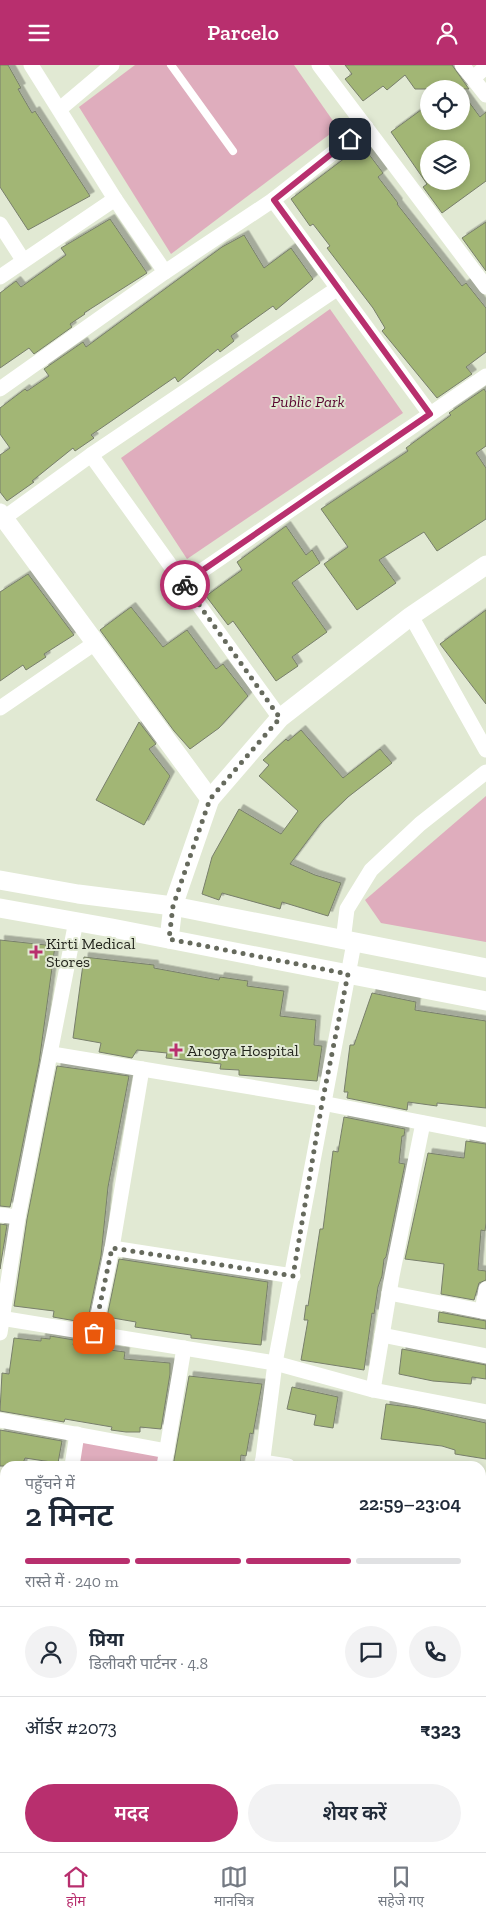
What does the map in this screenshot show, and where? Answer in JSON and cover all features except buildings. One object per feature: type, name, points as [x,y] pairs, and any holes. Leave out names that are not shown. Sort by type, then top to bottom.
[{"type":"street","points":[[31,65],[61,108],[116,199],[166,272]]},
{"type":"street","points":[[61,108],[112,65]]},
{"type":"street","points":[[319,65],[486,287]]},
{"type":"street","points":[[462,65],[486,95]]},
{"type":"street","points":[[473,78],[486,67]]},
{"type":"street","points":[[0,389],[166,272],[274,200],[366,127]]},
{"type":"street","points":[[0,277],[116,199]]},
{"type":"street","points":[[274,200],[430,414]]},
{"type":"street","points":[[0,224],[23,260]]},
{"type":"street","points":[[210,799],[2,516],[338,289]]},
{"type":"street","points":[[184,583],[486,376]]},
{"type":"street","points":[[91,455],[280,718]]},
{"type":"street","points":[[169,939],[173,906],[210,799],[280,718],[411,616],[486,565]]},
{"type":"street","points":[[411,616],[486,750]]},
{"type":"street","points":[[0,708],[95,643]]},
{"type":"street","points":[[262,1461],[275,1363],[293,1276],[322,1101],[348,974],[347,909],[371,870],[420,824],[486,772]]},
{"type":"street","points":[[0,880],[78,894],[173,906],[486,968]]},
{"type":"street","points":[[0,909],[76,921],[486,1001]]},
{"type":"street","points":[[76,921],[52,1054],[18,1217],[1,1323],[94,1333],[275,1363],[373,1390],[486,1411]]},
{"type":"street","points":[[52,1054],[322,1101],[486,1135]]},
{"type":"street","points":[[94,1333],[112,1248],[142,1069]]},
{"type":"street","points":[[373,1390],[389,1293],[423,1123]]},
{"type":"street","points":[[0,1215],[18,1217]]},
{"type":"street","points":[[112,1248],[293,1276]]},
{"type":"street","points":[[389,1293],[484,1311],[486,1289]]},
{"type":"street","points":[[382,1335],[486,1356]]},
{"type":"street","points":[[165,1461],[184,1348]]},
{"type":"street","points":[[0,1420],[167,1451]]},
{"type":"street","points":[[73,1461],[77,1434]]},
{"type":"lane","points":[[171,65],[233,151]]},
{"type":"green space","points":[[135,65],[294,65],[338,128],[171,254],[79,107]]},
{"type":"green space","name":"Public Park","points":[[330,309],[403,413],[187,559],[121,458]]},
{"type":"green space","points":[[486,796],[486,942],[381,923],[365,900]]},
{"type":"green space","points":[[80,1442],[162,1455],[161,1461],[77,1461]]},
{"type":"way so far","points":[[94,1333],[112,1248],[293,1276],[322,1103],[348,974],[169,939],[173,906],[210,799],[280,718],[185,585]]},
{"type":"place","name":"Kirti Medical Stores","points":[[36,952]]},
{"type":"place","name":"Arogya Hospital","points":[[176,1050]]},
{"type":"route","points":[[185,585],[184,583],[430,414],[274,200],[350,139]]}]
